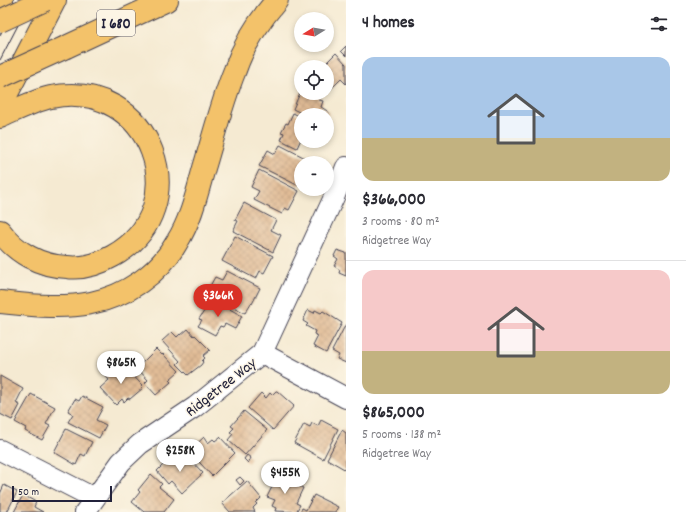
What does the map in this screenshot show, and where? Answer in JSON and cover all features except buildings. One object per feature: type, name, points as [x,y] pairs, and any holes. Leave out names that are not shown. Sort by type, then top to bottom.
[{"type":"main road","points":[[0,21],[45,0]]},
{"type":"main road","points":[[0,107],[55,0]]},
{"type":"main road","name":"I 680","points":[[0,77],[167,0]]},
{"type":"main road","points":[[0,302],[44,306],[74,306],[105,300],[132,288],[158,268],[178,241],[186,223],[227,92],[244,48],[255,28],[277,0]]},
{"type":"main road","points":[[0,117],[35,102],[57,97],[79,96],[105,102],[124,112],[136,123],[145,136],[152,151],[157,168],[158,185],[156,200],[146,223],[131,243],[120,252],[90,266],[56,267],[41,262],[26,256],[14,247],[0,231]]},
{"type":"street","name":"Ridgetree Way","points":[[89,505],[121,462],[140,444],[195,407],[262,353],[340,198],[346,167]]},
{"type":"street","points":[[262,353],[346,398]]},
{"type":"street","points":[[0,450],[89,505]]},
{"type":"tram line","points":[[0,35],[18,0]]},
{"type":"tram line","points":[[0,60],[31,0]]}]
